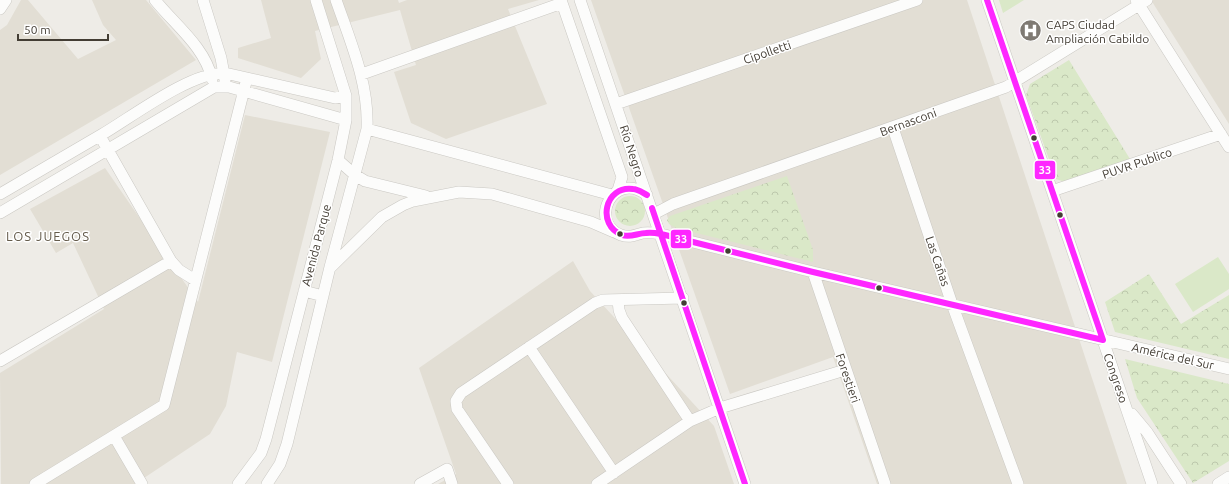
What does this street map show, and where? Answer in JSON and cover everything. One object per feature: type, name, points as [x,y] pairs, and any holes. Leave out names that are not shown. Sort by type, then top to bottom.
[{"type":"street","points":[[0,9],[6,0]]},
{"type":"street","points":[[155,0],[198,48],[220,87]]},
{"type":"street","points":[[203,0],[225,73],[220,87]]},
{"type":"street","name":"Avenida Parque","points":[[238,484],[261,453],[266,439],[338,160],[346,120],[346,96],[316,0]]},
{"type":"street","points":[[267,484],[280,464],[287,444],[330,268],[367,129],[367,100],[362,74],[336,0]]},
{"type":"street","name":"Río Negro","points":[[580,0],[683,298],[745,484]]},
{"type":"street","name":"Cipolletti","points":[[616,104],[917,0]]},
{"type":"street","name":"Congreso","points":[[987,0],[1152,484]]},
{"type":"street","points":[[362,74],[561,2]]},
{"type":"street","name":"Río Negro","points":[[561,2],[622,177],[615,193]]},
{"type":"street","points":[[1141,2],[1229,147]]},
{"type":"street","name":"Bernasconi","points":[[654,214],[673,204],[893,128],[1015,82],[1141,2]]},
{"type":"street","points":[[0,194],[192,80],[211,73],[225,73],[335,98],[346,96]]},
{"type":"street","points":[[35,484],[164,405],[247,78]]},
{"type":"street","points":[[0,213],[220,87],[244,91],[346,120]]},
{"type":"street","name":"Las Cañas","points":[[893,128],[952,304],[1018,484]]},
{"type":"street","points":[[367,129],[615,193]]},
{"type":"street","name":"PUVR Publico","points":[[1052,191],[1221,134]]},
{"type":"street","points":[[100,136],[171,261],[179,270],[195,280]]},
{"type":"street","points":[[338,160],[355,175],[365,181],[420,195],[434,196]]},
{"type":"street","points":[[616,233],[610,227],[606,218],[607,205],[615,193],[628,187],[639,189],[647,194]]},
{"type":"street","points":[[330,268],[382,217],[403,205],[434,196],[459,192],[492,194],[591,222],[623,236],[633,237],[642,233],[651,224],[654,214]]},
{"type":"street","name":"América del Sur","points":[[642,233],[661,234],[813,272],[1229,369]]},
{"type":"street","points":[[0,361],[171,261]]},
{"type":"street","name":"Forestieri","points":[[813,272],[845,370],[885,484]]},
{"type":"street","points":[[304,291],[323,296]]},
{"type":"street","points":[[508,484],[457,409],[456,401],[461,393],[595,303],[603,300],[683,298]]},
{"type":"street","points":[[618,300],[622,318],[690,421]]},
{"type":"street","points":[[528,347],[614,473]]},
{"type":"street","points":[[597,484],[690,421],[720,408],[845,370]]},
{"type":"street","points":[[1127,409],[1147,432],[1181,484]]},
{"type":"street","points":[[114,436],[142,484]]},
{"type":"street","points":[[420,484],[447,469],[452,484]]},
{"type":"street","points":[[1218,484],[1229,478]]},
{"type":"shaded area","points":[[21,0],[28,0],[78,59],[116,40],[103,25],[92,0],[146,0],[196,60],[0,175],[0,30],[7,25]]},
{"type":"shaded area","points":[[261,0],[398,0],[399,3],[407,0],[539,0],[508,9],[547,104],[446,139],[411,123],[394,72],[416,65],[400,10],[315,31],[321,59],[301,78],[238,58],[238,48],[271,38]]},
{"type":"shaded area","points":[[591,0],[967,0],[1127,484],[877,484],[833,357],[730,394]]},
{"type":"shaded area","points":[[1151,0],[1229,0],[1229,124]]},
{"type":"shaded area","points":[[245,115],[330,132],[272,362],[237,352],[226,406],[210,434],[135,484],[1,484],[0,373],[104,309],[73,243],[56,253],[30,209],[105,168],[198,302]]},
{"type":"shaded area","points":[[573,261],[590,291],[714,426],[734,484],[438,484],[456,474],[419,368]]},
{"type":"green space","points":[[999,0],[1024,0],[1003,13]]},
{"type":"green space","points":[[1069,60],[1130,159],[1065,182],[1056,179],[1026,95],[1030,84]]},
{"type":"green space","points":[[787,176],[813,250],[813,262],[676,228],[669,224],[667,220],[670,216]]},
{"type":"green space","points":[[630,196],[641,200],[645,211],[641,222],[630,226],[619,222],[615,211],[619,200]]},
{"type":"green space","points":[[1218,257],[1229,274],[1229,289],[1193,312],[1175,284]]},
{"type":"green space","points":[[1149,274],[1181,324],[1229,295],[1229,359],[1115,332],[1105,302]]},
{"type":"green space","points":[[1125,359],[1229,384],[1229,461],[1193,483],[1137,398]]},
{"type":"transit line","name":"33","points":[[987,0],[1103,340]]},
{"type":"transit line","name":"33","points":[[647,195],[639,190],[623,189],[610,199],[607,207],[607,215],[609,223],[614,230],[625,236],[643,233],[661,234],[813,272],[1103,340]]},
{"type":"transit line","name":"33","points":[[652,208],[745,484]]},
{"type":"place","name":"CAPS Ciudad Ampliación Cabildo","points":[[1030,31]]},
{"type":"district","name":"LOS JUEGOS","points":[[48,236]]}]
